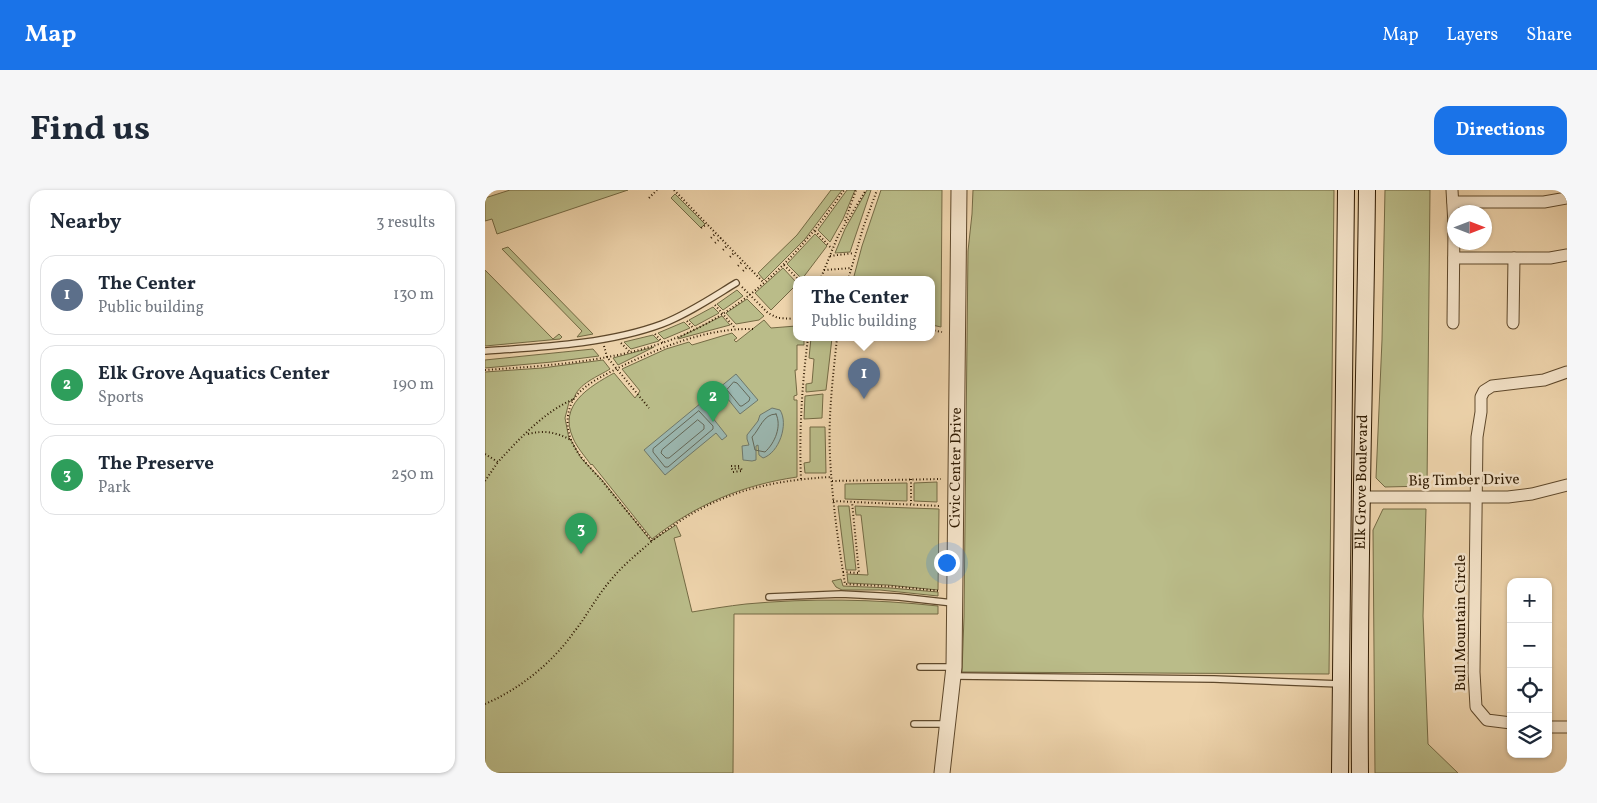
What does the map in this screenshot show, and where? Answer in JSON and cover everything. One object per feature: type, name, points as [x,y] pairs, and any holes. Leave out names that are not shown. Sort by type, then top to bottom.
[{"type":"main road","name":"Elk Grove Boulevard","points":[[1340,773],[1345,190]]},
{"type":"main road","name":"Elk Grove Boulevard","points":[[1360,773],[1361,497],[1367,190]]},
{"type":"main road","points":[[1343,405],[1352,428],[1351,472],[1353,485],[1361,497]]},
{"type":"main road","points":[[1342,500],[1352,516],[1352,597],[1360,619]]},
{"type":"street","name":"Civic Center Drive","points":[[942,773],[953,672],[959,190]]},
{"type":"street","points":[[1452,190],[1453,323]]},
{"type":"street","points":[[1453,202],[1544,202],[1567,198]]},
{"type":"street","points":[[1454,258],[1550,258],[1567,255]]},
{"type":"street","points":[[1513,323],[1514,258]]},
{"type":"street","name":"Bull Mountain Circle","points":[[1507,722],[1487,720],[1476,708],[1477,431],[1481,412],[1481,396],[1484,391],[1492,386],[1544,380],[1567,372]]},
{"type":"street","name":"Big Timber Drive","points":[[1361,497],[1476,498],[1532,494],[1567,485]]},
{"type":"street","points":[[1552,727],[1567,727]]},
{"type":"lane","points":[[485,351],[538,347],[613,337],[657,326],[739,285]]},
{"type":"lane","points":[[769,597],[841,594],[875,595],[955,603]]},
{"type":"lane","points":[[921,667],[953,672],[1340,684]]},
{"type":"lane","points":[[914,724],[948,724]]},
{"type":"path","points":[[649,198],[657,190]]},
{"type":"path","points":[[673,190],[765,283]]},
{"type":"path","points":[[843,228],[856,190]]},
{"type":"path","points":[[821,276],[843,228],[865,190]]},
{"type":"path","points":[[849,276],[877,190]]},
{"type":"path","points":[[701,228],[707,224]]},
{"type":"path","points":[[815,230],[833,249]]},
{"type":"path","points":[[711,238],[716,234]]},
{"type":"path","points":[[715,243],[721,238]]},
{"type":"path","points":[[723,250],[728,245]]},
{"type":"path","points":[[729,257],[735,252]]},
{"type":"path","points":[[829,256],[856,253]]},
{"type":"path","points":[[738,266],[743,260]]},
{"type":"path","points":[[784,264],[795,276]]},
{"type":"path","points":[[743,271],[748,266]]},
{"type":"path","points":[[823,270],[851,268]]},
{"type":"path","points":[[739,285],[773,316],[793,319]]},
{"type":"path","points":[[715,305],[735,328]]},
{"type":"path","points":[[687,321],[694,329]]},
{"type":"path","points":[[485,481],[512,446],[560,405],[574,399],[592,382],[670,345],[735,328],[753,328]]},
{"type":"path","points":[[935,331],[942,332]]},
{"type":"path","points":[[655,334],[663,342]]},
{"type":"path","points":[[668,341],[670,345]]},
{"type":"path","points":[[801,479],[801,408],[808,341]]},
{"type":"path","points":[[837,341],[831,395],[830,454],[833,502],[845,584],[940,591]]},
{"type":"path","points":[[621,343],[630,352]]},
{"type":"path","points":[[605,346],[607,357],[649,408]]},
{"type":"path","points":[[574,399],[569,411],[568,426],[571,440],[587,464],[651,541]]},
{"type":"path","points":[[526,434],[539,431],[557,433],[571,440]]},
{"type":"path","points":[[485,454],[498,462]]},
{"type":"path","points":[[733,472],[742,471],[741,468],[732,469],[731,466],[740,466]]},
{"type":"path","points":[[485,704],[501,697],[527,680],[557,653],[610,581],[651,541],[684,518],[722,499],[759,486],[801,479],[831,477]]},
{"type":"path","points":[[911,479],[911,505]]},
{"type":"path","points":[[832,481],[941,479]]},
{"type":"path","points":[[833,502],[940,506]]},
{"type":"path","points":[[843,572],[859,573],[851,502]]},
{"type":"green space","points":[[510,190],[628,190],[497,234],[492,219],[485,221],[485,198]]},
{"type":"green space","points":[[831,190],[842,190],[805,239],[764,280],[758,273],[797,235]]},
{"type":"green space","points":[[847,190],[855,190],[843,219],[830,242],[818,230]]},
{"type":"green space","points":[[867,190],[871,190],[850,252],[835,253],[845,229]]},
{"type":"green space","points":[[881,190],[942,190],[941,327],[935,326],[935,276],[854,276]]},
{"type":"green space","points":[[973,190],[1334,190],[1329,674],[962,672],[968,251]]},
{"type":"green space","points":[[1385,190],[1430,190],[1427,486],[1385,487],[1376,478],[1382,340]]},
{"type":"green space","points":[[675,194],[705,224],[701,228],[671,198]]},
{"type":"green space","points":[[815,234],[827,246],[804,276],[799,276],[787,264]]},
{"type":"green space","points":[[508,247],[593,334],[577,337],[582,331],[502,249]]},
{"type":"green space","points":[[783,268],[793,279],[793,288],[771,310],[755,293]]},
{"type":"green space","points":[[485,270],[553,339],[559,334],[562,337],[560,339],[485,346]]},
{"type":"green space","points":[[737,290],[743,296],[723,310],[717,304]]},
{"type":"green space","points":[[747,299],[764,316],[759,320],[736,324],[726,313]]},
{"type":"green space","points":[[713,307],[719,313],[695,326],[689,320]]},
{"type":"green space","points":[[722,316],[730,325],[678,339],[678,338]]},
{"type":"green space","points":[[764,320],[771,328],[793,326],[793,341],[804,341],[804,345],[797,345],[797,370],[795,370],[797,395],[794,396],[794,400],[797,400],[797,477],[757,485],[720,498],[685,516],[652,539],[591,465],[577,445],[569,426],[573,407],[586,391],[614,373],[635,398],[640,391],[622,369],[666,349],[689,342],[692,345],[732,333],[737,338],[734,340],[736,342]]},
{"type":"green space","points":[[684,322],[690,328],[664,339],[658,333]]},
{"type":"green space","points":[[653,335],[659,341],[631,349],[624,342]]},
{"type":"green space","points":[[811,341],[832,341],[826,390],[806,392],[806,384],[812,383],[814,359],[809,358]]},
{"type":"green space","points":[[654,347],[618,365],[613,358]]},
{"type":"green space","points":[[593,349],[599,356],[485,368],[485,360]]},
{"type":"green space","points":[[603,360],[610,369],[579,389],[574,399],[569,402],[565,418],[569,439],[581,458],[602,480],[651,541],[676,525],[681,536],[674,538],[692,612],[746,604],[818,600],[890,602],[938,606],[938,614],[734,614],[733,773],[485,773],[485,372],[542,368]]},
{"type":"green space","points":[[823,394],[822,418],[804,419],[805,396]]},
{"type":"green space","points":[[810,427],[825,427],[826,473],[805,473],[804,463],[810,462]]},
{"type":"green space","points":[[937,482],[937,502],[914,501],[914,483]]},
{"type":"green space","points":[[907,483],[907,501],[845,499],[845,484]]},
{"type":"green space","points":[[838,506],[849,506],[856,570],[846,570]]},
{"type":"green space","points":[[855,506],[939,509],[938,590],[848,583],[847,574],[868,575],[861,515],[856,515]]},
{"type":"green space","points":[[1383,509],[1426,509],[1423,616],[1428,744],[1458,773],[1375,773],[1373,530]]},
{"type":"green space","points":[[841,579],[843,586],[938,592],[938,596],[880,590],[842,590],[836,587],[832,581]]},
{"type":"water","points":[[736,374],[758,400],[740,414],[719,388]]},
{"type":"water","points":[[701,403],[727,436],[722,440],[716,433],[665,475],[644,450]]},
{"type":"water","points":[[772,408],[780,410],[783,416],[783,430],[778,444],[769,455],[763,458],[759,455],[758,445],[756,446],[756,460],[743,460],[742,446],[749,445],[747,435],[758,421],[760,415]]},
{"type":"place","name":"The Center","points":[[864,399]]},
{"type":"place","name":"Elk Grove Aquatics Center","points":[[713,422]]},
{"type":"place","name":"The Preserve","points":[[581,554]]}]
